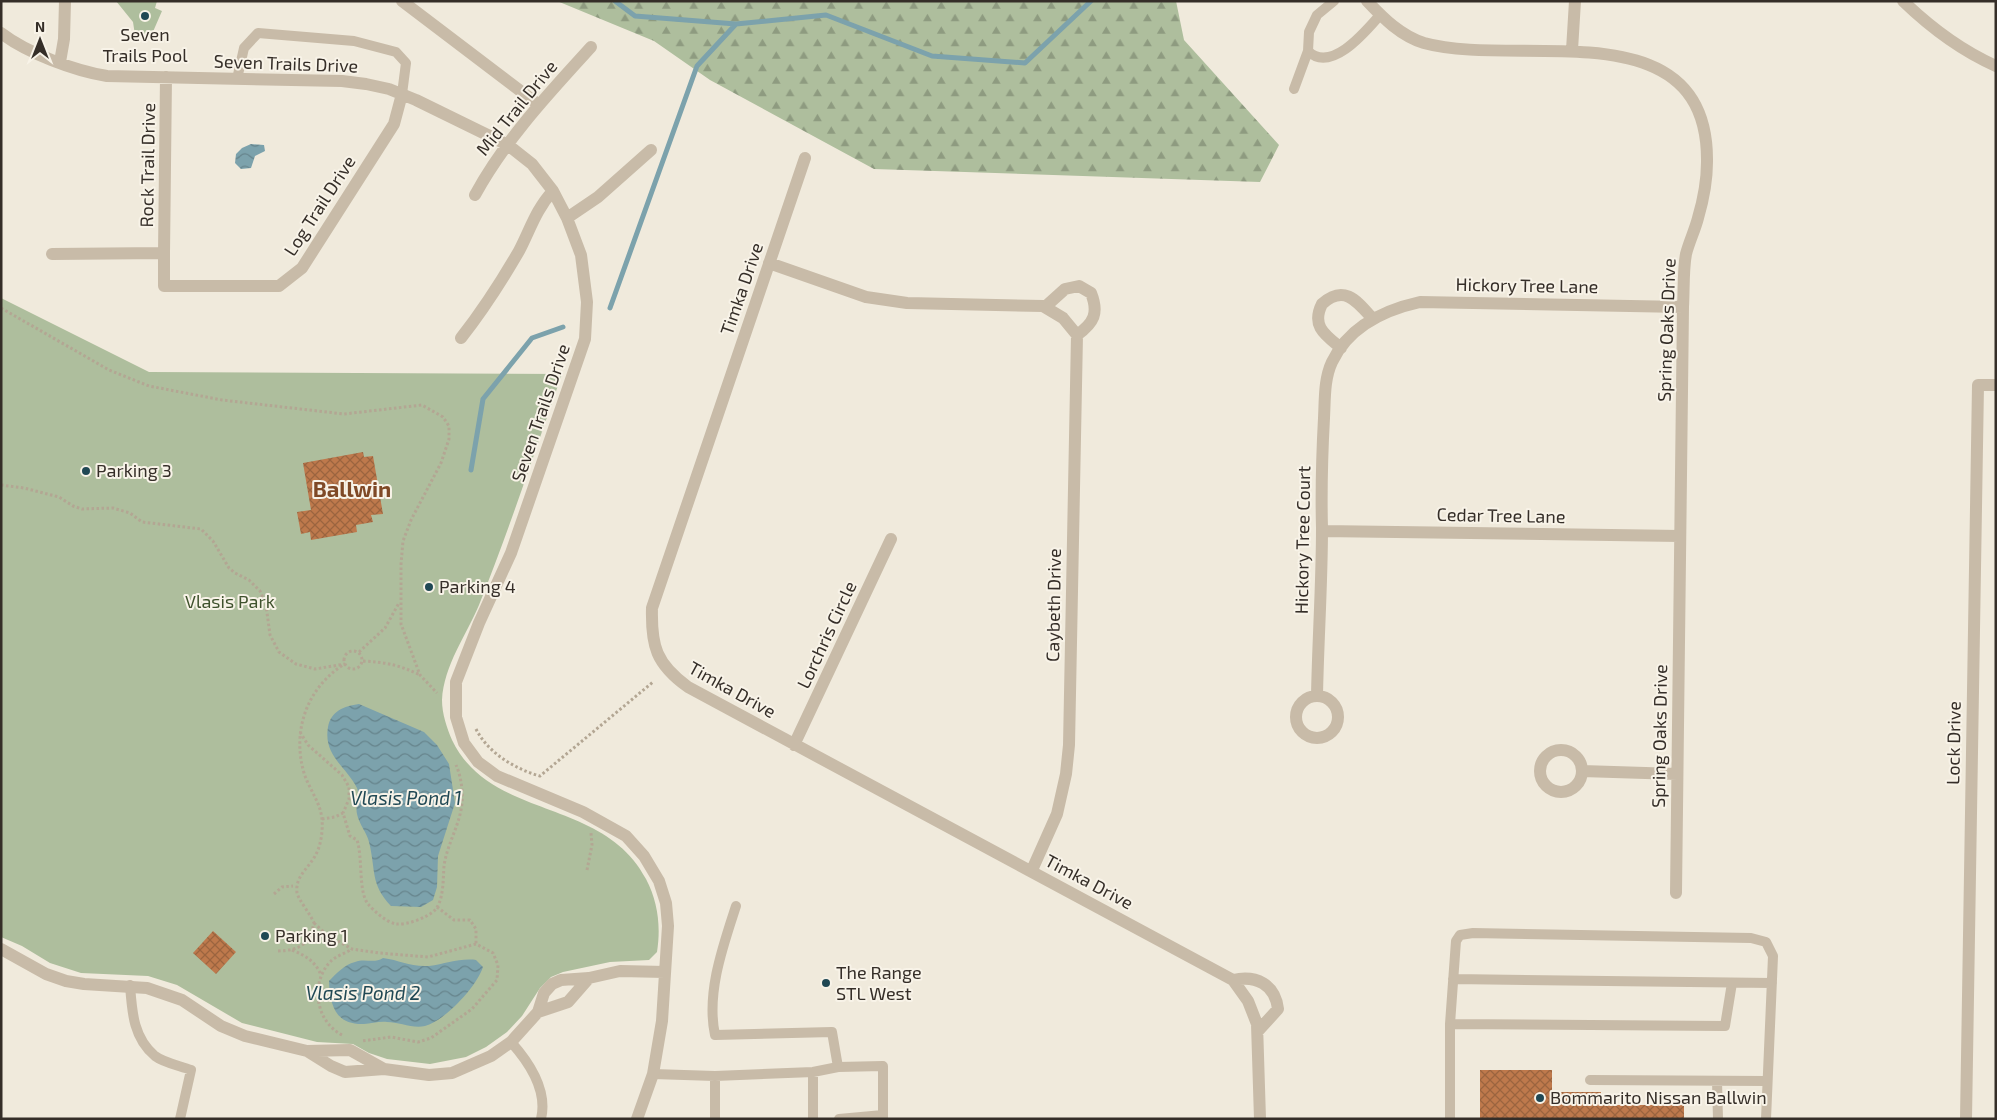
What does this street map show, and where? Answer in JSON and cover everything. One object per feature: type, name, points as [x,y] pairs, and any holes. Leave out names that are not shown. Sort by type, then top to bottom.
[{"type":"street","points":[[60,62],[64,39],[65,1]]},
{"type":"street","points":[[402,1],[539,105]]},
{"type":"street","name":"Spring Oaks Drive","points":[[1367,1],[1380,15],[1402,33],[1423,42],[1446,48],[1472,50],[1572,50],[1634,58],[1674,81],[1688,94],[1701,113],[1707,162],[1699,217],[1686,254],[1683,307],[1676,893]]},
{"type":"street","points":[[1572,50],[1575,1]]},
{"type":"street","points":[[1903,1],[1924,22],[1978,58],[1996,66]]},
{"type":"street","name":"Seven Trails Drive","points":[[3,38],[89,73],[107,76],[342,81],[389,89],[508,145],[532,164],[552,191],[567,218],[581,255],[587,302],[585,339],[511,553],[479,623],[456,682],[456,717],[464,743],[478,762],[498,776],[583,812],[626,836],[644,856],[659,881],[666,903],[668,926],[662,1022],[653,1074],[637,1119]]},
{"type":"street","name":"Mid Trail Drive","points":[[475,195],[492,164],[539,105],[591,46]]},
{"type":"street","name":"Rock Trail Drive","points":[[164,254],[166,77]]},
{"type":"street","name":"Log Trail Drive","points":[[164,254],[164,286],[279,286],[302,268],[394,124],[402,94]]},
{"type":"street","points":[[567,218],[598,197],[651,150]]},
{"type":"street","name":"Timka Drive","points":[[804,158],[652,608],[653,644],[660,660],[670,674],[688,688],[1032,870],[1233,980],[1248,1001],[1257,1024],[1260,1119]]},
{"type":"street","points":[[461,338],[496,292],[523,243],[529,225],[544,200],[552,191]]},
{"type":"street","points":[[52,254],[164,254]]},
{"type":"street","points":[[769,263],[866,297],[907,303],[1045,307],[1063,318],[1077,335],[1093,320],[1096,306],[1091,293],[1079,286],[1065,290],[1045,307]]},
{"type":"street","points":[[1341,348],[1319,328],[1318,320],[1322,304],[1336,296],[1344,295],[1358,302],[1372,318]]},
{"type":"street","name":"Hickory Tree Lane","points":[[1326,385],[1332,362],[1341,348],[1372,318],[1387,310],[1420,302],[1683,307]]},
{"type":"street","name":"Caybeth Drive","points":[[1032,870],[1057,814],[1066,774],[1069,745],[1077,335]]},
{"type":"street","name":"Hickory Tree Court","points":[[1317,696],[1322,530],[1321,468],[1326,385]]},
{"type":"street","name":"Lock Drive","points":[[1966,1119],[1978,385],[1996,385]]},
{"type":"street","name":"Cedar Tree Lane","points":[[1322,530],[1680,536]]},
{"type":"street","name":"Lorchris Circle","points":[[794,745],[891,539]]},
{"type":"street","points":[[1582,771],[1677,774]]},
{"type":"street","points":[[1,949],[46,974],[66,981],[84,984],[130,985],[156,990],[182,1000],[221,1026],[245,1036],[307,1051],[350,1050],[384,1069]]},
{"type":"street","points":[[307,1051],[331,1066],[345,1072],[384,1069],[429,1075],[452,1072],[472,1066],[511,1042],[538,1012],[544,993],[552,984],[575,977],[589,978],[620,971],[665,972]]},
{"type":"street","name":"Timka Drive","points":[[1233,980],[1245,977],[1258,980],[1271,988],[1277,999],[1278,1009],[1258,1031]]},
{"type":"street","points":[[538,1012],[568,1002],[589,978]]},
{"type":"lane","points":[[1294,89],[1308,51],[1309,32],[1318,15],[1334,1]]},
{"type":"lane","points":[[1308,51],[1313,56],[1321,58],[1345,50],[1361,37],[1380,15]]},
{"type":"lane","points":[[237,79],[244,48],[258,33],[354,41],[396,52],[406,63],[402,94]]},
{"type":"lane","points":[[736,906],[722,948],[710,1014],[715,1035],[832,1032],[838,1067]]},
{"type":"lane","points":[[1450,1119],[1450,1024],[1456,941],[1460,935],[1473,932],[1751,938],[1766,942],[1772,956],[1766,1119]]},
{"type":"lane","points":[[1453,979],[1772,983]]},
{"type":"lane","points":[[1450,1024],[1725,1026],[1732,982]]},
{"type":"lane","points":[[130,985],[133,1024],[142,1040],[156,1056],[192,1070],[180,1119]]},
{"type":"lane","points":[[511,1042],[533,1071],[540,1091],[541,1119]]},
{"type":"lane","points":[[653,1074],[715,1076],[813,1072],[838,1067],[883,1066],[883,1117],[839,1119]]},
{"type":"lane","points":[[813,1072],[813,1119]]},
{"type":"lane","points":[[715,1076],[715,1119]]},
{"type":"lane","points":[[1590,1080],[1766,1081]]},
{"type":"lane","points":[[1717,1081],[1718,1119]]},
{"type":"path","points":[[1,308],[110,370],[149,386],[222,400],[344,414],[422,405],[444,417],[449,426],[449,439],[441,462],[421,499],[403,541],[400,602],[401,624],[420,675]]},
{"type":"path","points":[[1,486],[24,488],[59,497],[73,506],[82,509],[113,508],[130,513],[142,522],[200,529],[213,541],[234,574],[250,580],[260,591],[266,605],[270,635],[279,652],[296,664],[315,669],[345,664]]},
{"type":"path","points":[[400,602],[385,628],[358,652],[349,652],[344,658],[345,664],[349,668],[355,669],[362,661],[379,661],[400,665],[420,675],[437,692]]},
{"type":"path","points":[[358,652],[362,661]]},
{"type":"path","points":[[345,664],[333,672],[312,698],[302,720],[298,743],[304,774],[317,798],[322,819],[321,838],[315,857],[299,877],[297,894],[314,923],[326,934],[352,949],[428,957],[476,944],[493,953],[498,965],[497,980],[472,1009],[431,1038],[418,1042],[391,1036],[356,1040]]},
{"type":"path","points":[[474,722],[485,744],[496,755],[540,776],[653,682]]},
{"type":"path","points":[[300,731],[308,745],[342,775],[350,787],[349,799],[343,813],[350,836],[357,840],[360,850],[362,884],[367,903],[380,916],[395,924],[416,921],[437,907],[443,890],[444,866],[462,804],[462,792],[456,765]]},
{"type":"path","points":[[322,819],[335,817],[343,813]]},
{"type":"path","points":[[587,870],[592,845],[591,833]]},
{"type":"path","points":[[274,894],[282,887],[293,886]]},
{"type":"path","points":[[437,907],[454,920],[470,920],[476,929],[476,944]]},
{"type":"path","points":[[292,950],[303,945],[312,935],[314,923]]},
{"type":"path","points":[[350,1039],[337,1033],[326,1023],[320,1010],[318,986],[321,975],[332,959],[352,949]]},
{"type":"path","points":[[278,950],[292,950],[305,955],[316,964],[321,975]]},
{"type":"green space","name":"Seven Trails Pool","points":[[116,1],[157,1],[155,8],[162,11],[152,34],[135,35],[133,22]]},
{"type":"green space","points":[[557,1],[1176,1],[1184,40],[1279,145],[1260,182],[874,169],[710,80],[654,41]]},
{"type":"green space","name":"Vlasis Park","points":[[1,298],[149,372],[562,374],[490,577],[474,617],[451,663],[444,687],[443,710],[452,740],[470,766],[493,784],[519,798],[576,820],[603,834],[627,853],[646,879],[658,914],[657,952],[649,960],[610,962],[563,972],[551,977],[540,988],[522,1016],[507,1032],[486,1047],[466,1057],[430,1064],[387,1059],[369,1053],[353,1044],[317,1042],[242,1023],[177,985],[148,976],[81,973],[50,963],[22,946],[1,937]]},
{"type":"water","points":[[251,144],[264,145],[265,151],[255,156],[251,168],[241,169],[235,163],[236,154],[242,148]]},
{"type":"water","name":"Vlasis Pond 1","points":[[359,704],[424,732],[437,745],[449,764],[455,803],[438,856],[437,887],[433,900],[421,907],[391,906],[380,891],[367,835],[357,814],[357,788],[336,760],[329,746],[327,737],[328,727],[332,717],[343,708]]},
{"type":"water","name":"Vlasis Pond 2","points":[[383,958],[422,966],[476,960],[483,967],[474,984],[459,1002],[433,1023],[416,1027],[392,1022],[367,1024],[346,1021],[340,1017],[333,1005],[329,981],[351,963],[376,961]]},
{"type":"building","points":[[363,452],[364,457],[373,456],[383,514],[371,515],[373,522],[356,525],[357,532],[311,540],[310,532],[301,534],[297,512],[311,510],[303,463]]},
{"type":"building","points":[[213,931],[236,952],[216,974],[193,953]]},
{"type":"building","name":"Bommarito Nissan Ballwin","points":[[1480,1070],[1552,1070],[1552,1092],[1601,1092],[1601,1105],[1684,1105],[1684,1119],[1480,1119]]},
{"type":"waterway","points":[[615,1],[635,16],[736,24]]},
{"type":"waterway","points":[[610,308],[697,66],[736,24],[826,15],[932,56],[1025,63],[1091,1]]},
{"type":"waterway","points":[[471,470],[483,399],[532,338],[563,327]]},
{"type":"place","name":"Seven Trails Pool","points":[[145,16]]},
{"type":"place","name":"Parking 3","points":[[86,471]]},
{"type":"place","name":"Parking 4","points":[[429,587]]},
{"type":"place","name":"Parking 1","points":[[265,936]]},
{"type":"place","name":"The Range STL West","points":[[826,983]]},
{"type":"place","name":"Bommarito Nissan Ballwin","points":[[1540,1098]]},
{"type":"district","name":"Ballwin","points":[[352,489]]}]
